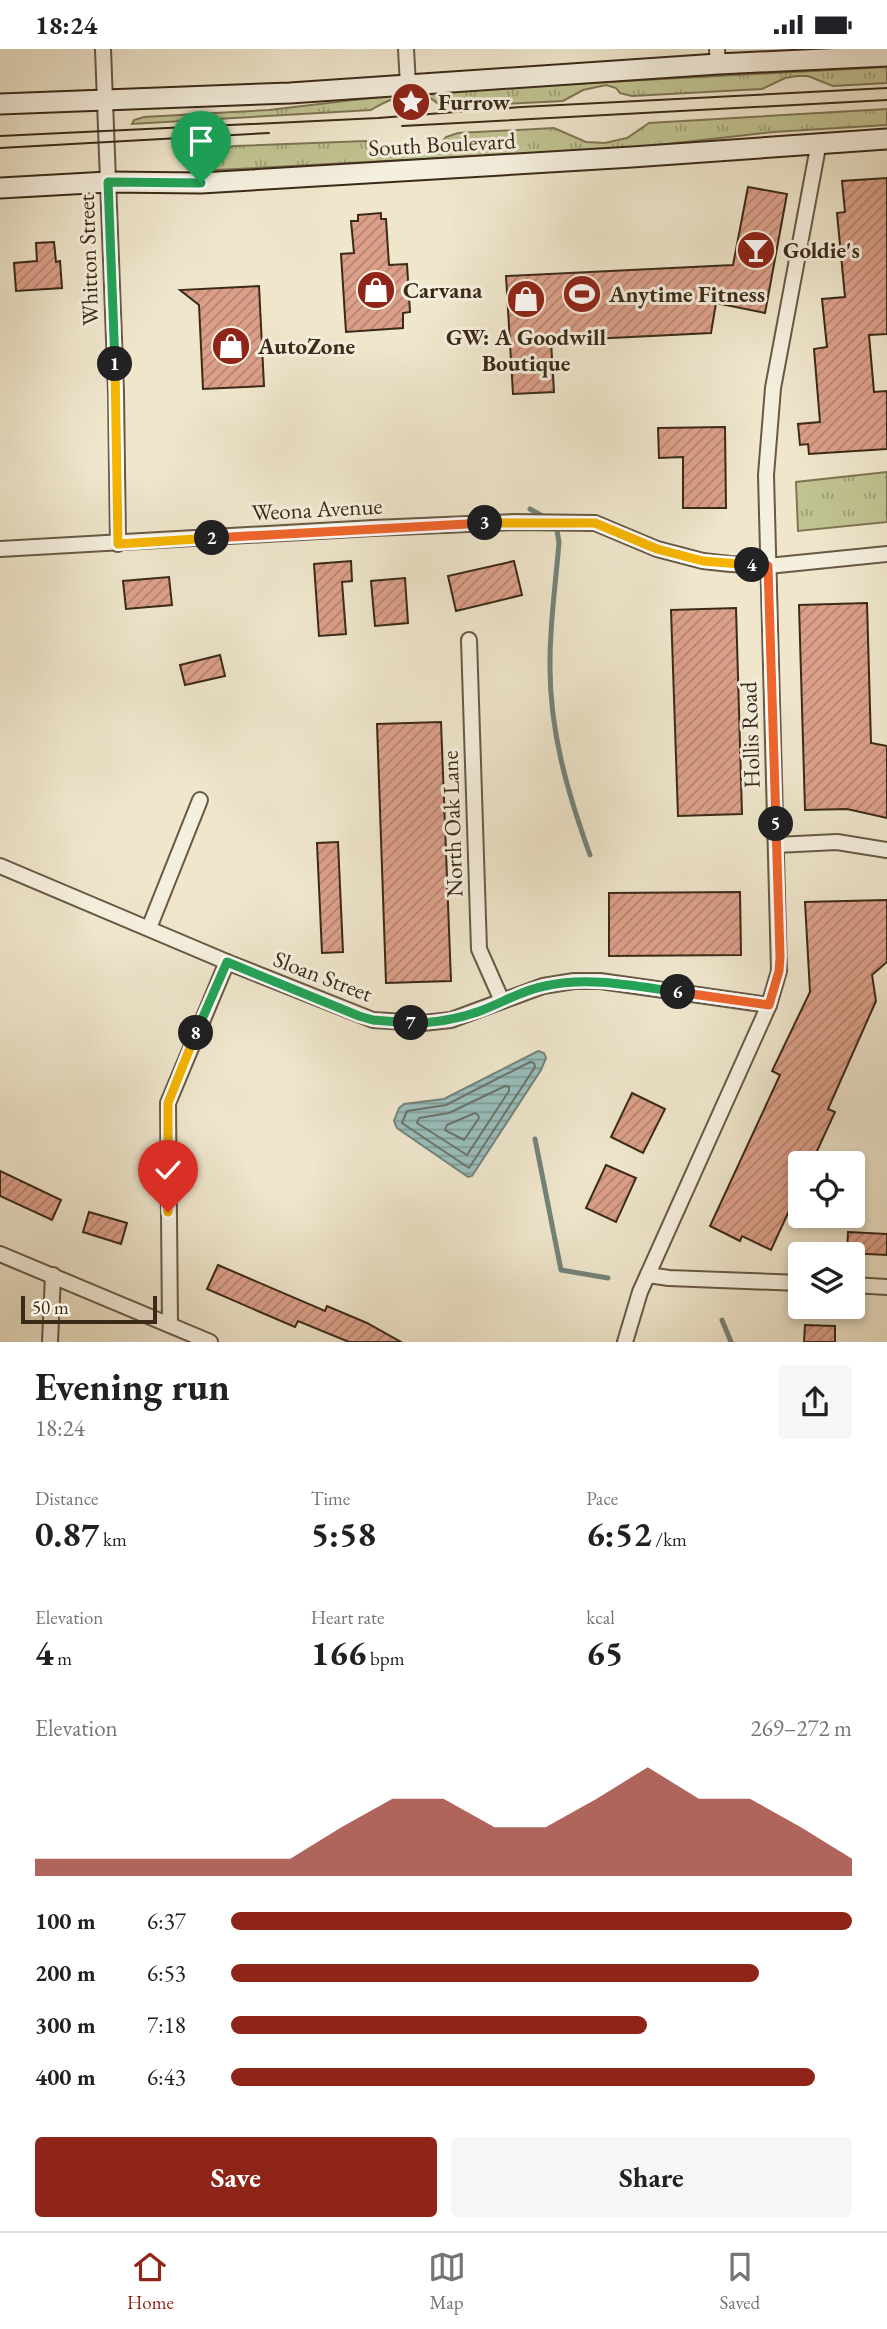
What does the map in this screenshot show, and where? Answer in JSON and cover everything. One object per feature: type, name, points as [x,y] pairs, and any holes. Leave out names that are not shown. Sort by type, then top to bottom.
[{"type":"main road","points":[[0,104],[290,93],[718,57],[887,56]]},
{"type":"main road","name":"South Boulevard","points":[[0,188],[108,182],[214,182],[887,139]]},
{"type":"street","name":"Whitton Street","points":[[103,49],[116,392],[118,544]]},
{"type":"street","points":[[406,49],[408,85]]},
{"type":"street","name":"Hollis Road","points":[[625,1342],[648,1275],[769,1005],[779,971],[766,475],[769,417],[818,142]]},
{"type":"street","name":"Weona Avenue","points":[[0,549],[373,528],[515,522],[595,523],[651,547],[691,558],[730,565],[768,566]]},
{"type":"street","points":[[768,566],[887,554]]},
{"type":"street","name":"North Oak Lane","points":[[468,640],[479,949],[481,959],[502,1001]]},
{"type":"street","points":[[149,929],[200,800]]},
{"type":"street","points":[[776,845],[837,842],[887,850]]},
{"type":"street","name":"Sloan Street","points":[[0,866],[227,962],[373,1020],[423,1023],[451,1020],[543,986],[574,981],[600,981],[769,1005]]},
{"type":"street","points":[[170,1325],[168,1103],[227,962]]},
{"type":"street","points":[[0,1254],[211,1342]]},
{"type":"street","points":[[648,1275],[788,1283]]},
{"type":"street","points":[[50,1342],[53,1276]]},
{"type":"street","points":[[865,1286],[887,1287]]},
{"type":"green space","points":[[887,67],[887,83],[833,86],[808,76],[797,76],[785,78],[762,89],[632,96],[606,85],[583,90],[563,101],[445,107],[426,96],[412,95],[390,100],[371,110],[132,124],[134,120],[144,117],[269,110],[421,92]]},
{"type":"green space","points":[[887,109],[887,125],[773,132],[633,148],[216,170],[205,167],[203,162],[219,150],[234,146],[366,141],[386,152],[410,155],[430,151],[446,137],[458,133],[554,128],[586,142],[605,143],[627,138],[649,123]]},
{"type":"green space","points":[[887,472],[887,522],[798,531],[796,482]]},
{"type":"water","points":[[538,1051],[544,1053],[546,1058],[541,1070],[472,1176],[468,1177],[397,1128],[394,1121],[399,1108],[404,1104],[444,1099]]},
{"type":"building","points":[[887,178],[887,334],[869,335],[874,392],[887,391],[887,449],[809,454],[808,444],[800,445],[798,424],[820,422],[814,349],[827,347],[822,299],[845,297],[837,213],[845,212],[842,181]]},
{"type":"building","points":[[748,187],[787,194],[765,313],[716,303],[711,333],[551,341],[554,392],[513,394],[506,276],[733,265]]},
{"type":"building","name":"Carvana","points":[[381,213],[381,219],[386,219],[389,265],[407,264],[410,312],[403,313],[403,328],[346,332],[341,254],[354,253],[351,221],[358,221],[358,215]]},
{"type":"building","points":[[54,242],[56,262],[60,261],[62,288],[16,291],[14,263],[37,261],[36,243]]},
{"type":"building","name":"AutoZone","points":[[259,286],[264,386],[203,389],[199,305],[180,290]]},
{"type":"building","points":[[725,427],[726,508],[683,508],[683,457],[659,458],[658,428]]},
{"type":"building","points":[[351,561],[352,581],[342,582],[346,634],[319,636],[314,564]]},
{"type":"building","points":[[514,561],[522,595],[456,611],[448,576]]},
{"type":"building","points":[[169,577],[172,605],[126,609],[123,581]]},
{"type":"building","points":[[405,578],[408,623],[375,626],[371,581]]},
{"type":"building","points":[[867,603],[871,743],[887,746],[887,818],[847,809],[805,810],[799,605]]},
{"type":"building","points":[[736,608],[742,814],[678,816],[671,610]]},
{"type":"building","points":[[220,655],[225,676],[185,685],[180,665]]},
{"type":"building","points":[[441,722],[451,981],[386,983],[377,724]]},
{"type":"building","points":[[338,842],[343,952],[322,953],[317,843]]},
{"type":"building","points":[[740,892],[741,955],[609,956],[609,893]]},
{"type":"building","points":[[887,900],[887,962],[872,975],[876,1001],[828,1109],[835,1112],[817,1151],[788,1151],[788,1213],[771,1250],[742,1236],[740,1241],[710,1226],[780,1075],[772,1071],[810,992],[805,902]]},
{"type":"building","points":[[632,1093],[665,1109],[643,1153],[611,1137]]},
{"type":"building","points":[[606,1165],[636,1178],[616,1222],[586,1208]]},
{"type":"building","points":[[0,1171],[61,1200],[52,1220],[0,1196]]},
{"type":"building","points":[[89,1212],[127,1223],[121,1244],[83,1232]]},
{"type":"building","points":[[848,1232],[887,1234],[887,1255],[865,1254],[865,1242],[848,1242]]},
{"type":"building","points":[[218,1265],[325,1311],[327,1306],[367,1323],[401,1342],[349,1342],[298,1321],[295,1327],[207,1289]]},
{"type":"building","points":[[805,1325],[835,1326],[835,1342],[804,1342]]},
{"type":"waterway","points":[[530,509],[546,518]]},
{"type":"waterway","points":[[556,525],[559,542],[550,646],[550,686],[561,759],[590,855]]},
{"type":"waterway","points":[[535,1139],[561,1270],[608,1278]]},
{"type":"waterway","points":[[722,1320],[731,1342]]},
{"type":"tram line","points":[[0,136],[378,118],[521,107],[887,88]]},
{"type":"tram line","points":[[402,126],[887,100]]},
{"type":"tram line","points":[[0,148],[269,133]]},
{"type":"place","name":"Furrow","points":[[411,102]]},
{"type":"place","name":"Goldie's","points":[[756,250]]},
{"type":"place","name":"Carvana","points":[[376,290]]},
{"type":"place","name":"Anytime Fitness","points":[[582,294]]},
{"type":"place","name":"GW: A Goodwill Boutique","points":[[526,299]]},
{"type":"place","name":"AutoZone","points":[[231,346]]},
{"type":"route","points":[[168,1212],[168,1103],[227,962],[359,1016],[399,1023],[423,1023],[451,1020],[543,986],[574,981],[600,981],[769,1005],[779,971],[780,957],[768,566],[703,561],[651,547],[595,523],[515,522],[373,528],[118,544],[116,392],[108,182],[201,183]]}]
